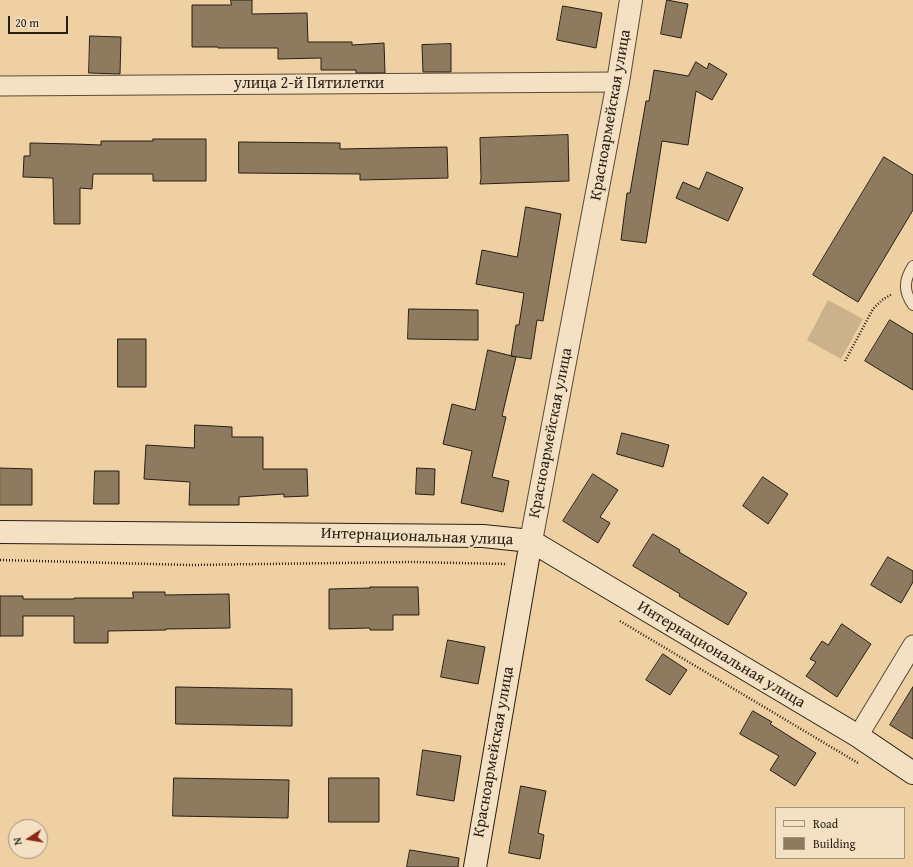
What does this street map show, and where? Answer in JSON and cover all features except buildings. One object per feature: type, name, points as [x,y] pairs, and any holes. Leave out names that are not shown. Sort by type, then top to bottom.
[{"type":"main road","name":"Красноармейская улица","points":[[475,867],[531,541],[618,82],[631,0]]},
{"type":"main road","name":"Интернациональная улица","points":[[0,532],[483,536],[531,541],[858,736],[913,773]]},
{"type":"street","name":"улица 2-й Пятилетки","points":[[0,86],[618,82]]},
{"type":"street","points":[[858,736],[913,645]]},
{"type":"lane","points":[[913,266],[908,274],[906,282],[907,295],[913,305]]},
{"type":"path","points":[[845,361],[873,309],[882,300],[906,288]]},
{"type":"path","points":[[0,560],[190,565],[412,562],[527,564]]},
{"type":"path","points":[[614,617],[858,764]]},
{"type":"shaded area","points":[[828,300],[863,319],[841,359],[807,340]]}]
